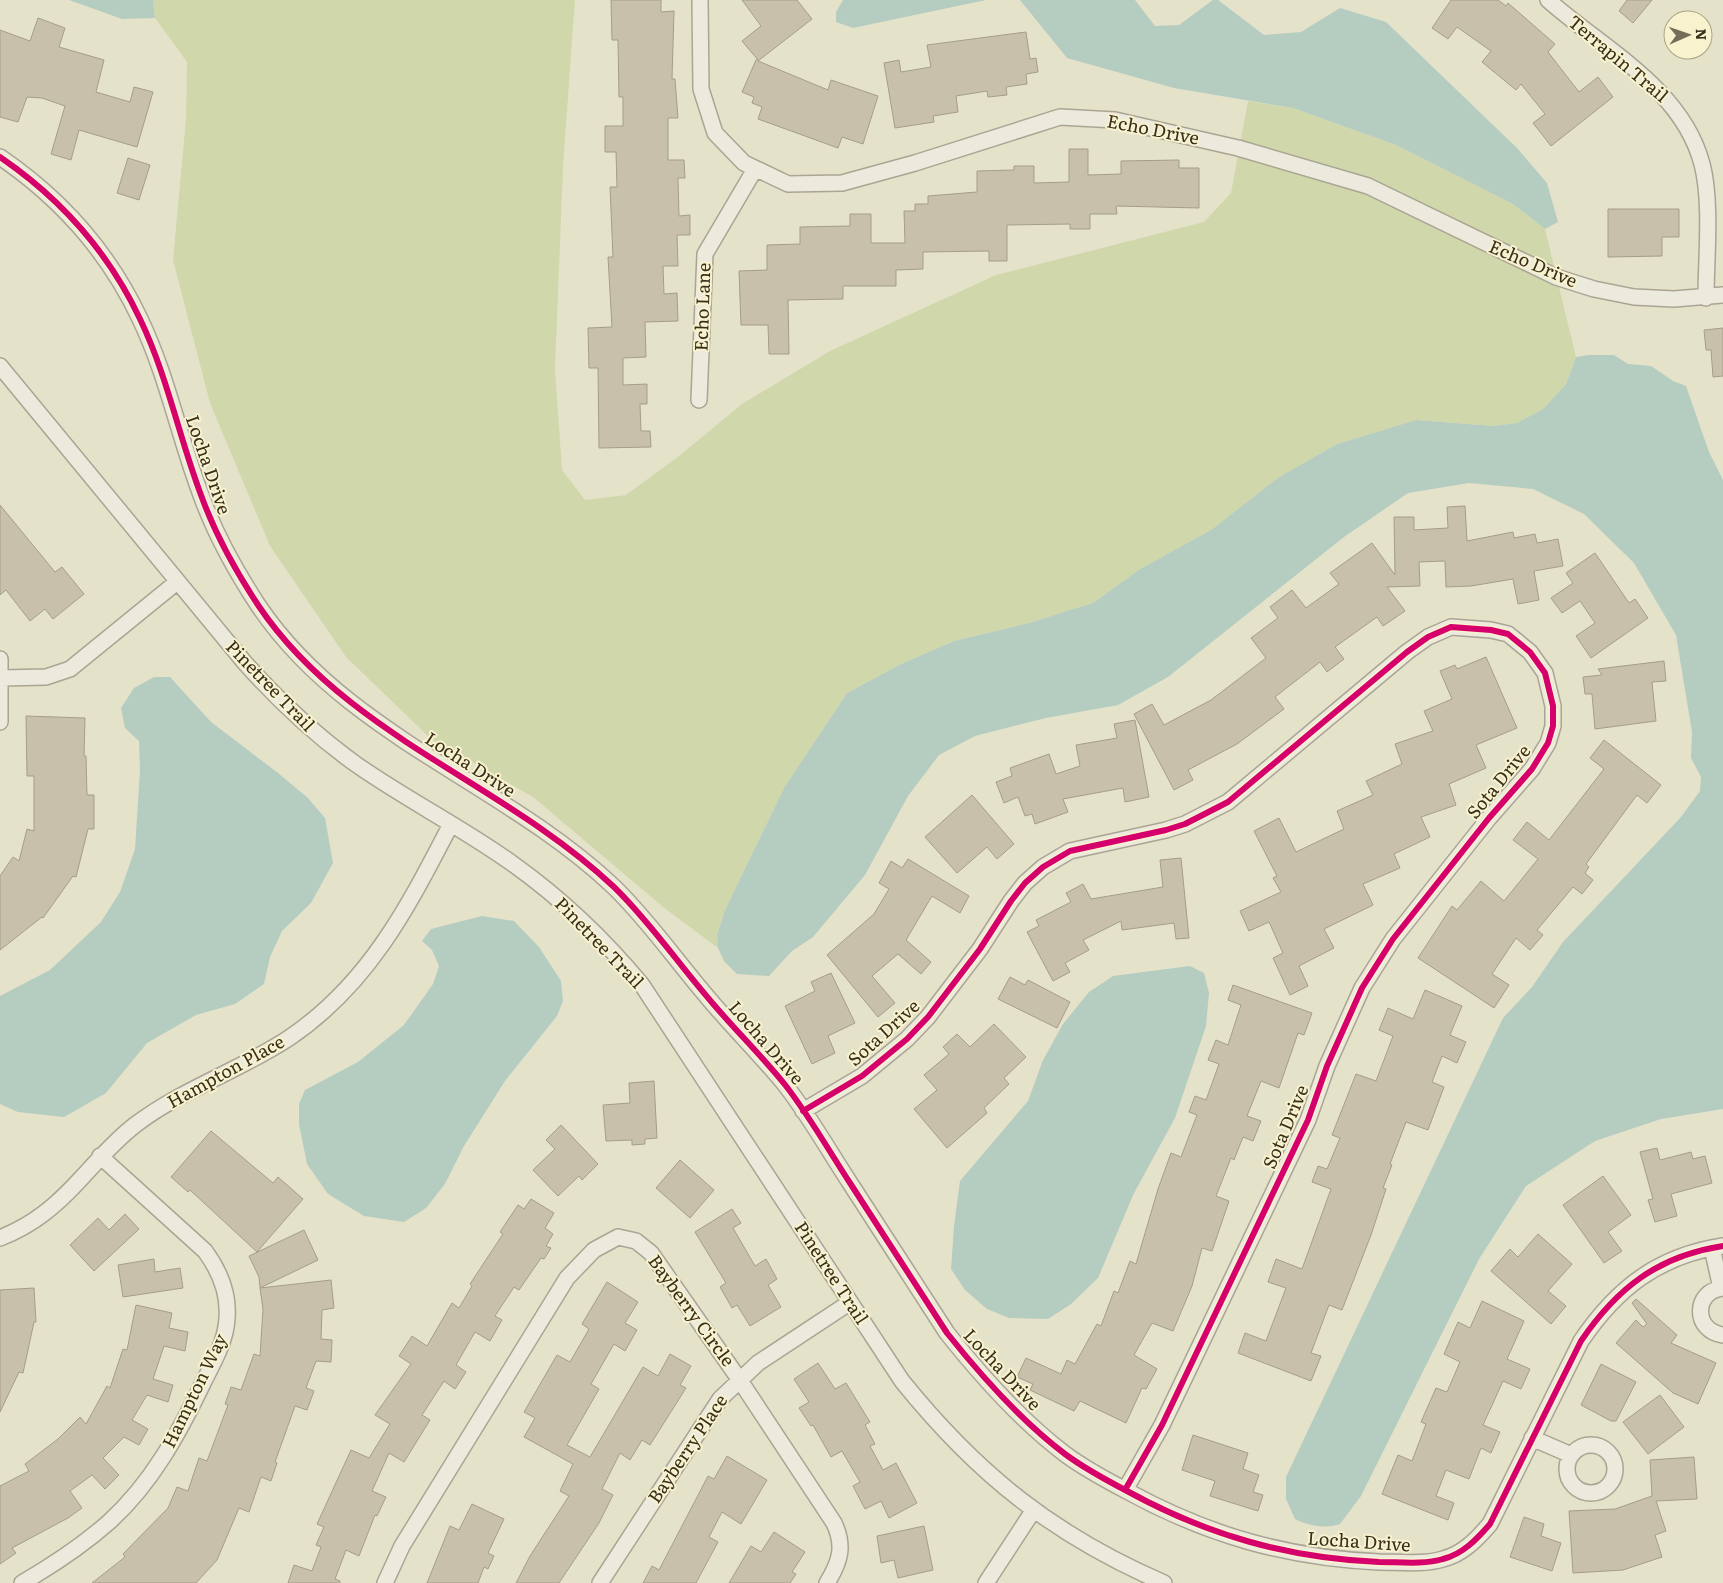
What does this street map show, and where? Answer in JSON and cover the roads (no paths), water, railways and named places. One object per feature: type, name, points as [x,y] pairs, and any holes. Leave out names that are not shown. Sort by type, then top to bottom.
[{"type":"street","name":"Echo Drive","points":[[700,0],[701,89],[715,133],[744,163],[788,184],[842,183],[914,163],[1060,117],[1116,120],[1238,148],[1368,186],[1556,277],[1594,289],[1634,297],[1674,299],[1706,298],[1723,295]]},
{"type":"street","name":"Terrapin Trail","points":[[1548,0],[1660,91],[1676,110],[1689,130],[1702,165],[1706,189],[1706,298]]},
{"type":"street","name":"Locha Drive","points":[[0,157],[41,188],[73,219],[101,253],[126,291],[141,321],[158,363],[212,523],[233,566],[279,633],[311,669],[347,701],[387,730],[536,825],[576,854],[613,887],[652,927],[706,996],[785,1085],[947,1333],[972,1365],[1045,1437],[1096,1475],[1162,1510],[1194,1524],[1233,1538],[1273,1548],[1323,1557],[1363,1561],[1406,1563],[1442,1560],[1460,1552],[1477,1540],[1490,1524],[1580,1341],[1597,1318],[1619,1294],[1643,1276],[1671,1260],[1718,1247]]},
{"type":"street","name":"Echo Lane","points":[[699,400],[705,254],[755,169]]},
{"type":"street","name":"Pinetree Trail","points":[[0,366],[177,582],[268,688],[316,735],[357,765],[512,863],[550,892],[586,923],[642,986],[902,1381],[932,1419],[966,1454],[1033,1511],[1099,1552],[1164,1583]]},
{"type":"street","points":[[1,678],[46,677],[70,669],[177,582]]},
{"type":"street","name":"Sota Drive","points":[[803,1111],[862,1076],[907,1039],[928,1017],[980,949],[1025,883],[1043,867],[1070,851],[1185,824],[1228,802],[1407,652],[1428,637],[1451,627],[1491,630],[1508,634],[1530,652],[1545,673],[1552,698],[1553,726],[1548,743],[1532,769],[1489,818],[1393,939],[1362,988],[1327,1066],[1308,1120],[1162,1424],[1125,1490]]},
{"type":"street","points":[[0,659],[0,722]]},
{"type":"street","name":"Hampton Place","points":[[0,1238],[20,1229],[43,1214],[63,1196],[100,1156],[149,1114],[186,1091],[252,1060],[289,1038],[323,1011],[355,981],[382,947],[406,910],[451,824]]},
{"type":"street","name":"Hampton Way","points":[[22,1583],[77,1548],[110,1521],[156,1468],[179,1432],[218,1351],[226,1329],[226,1297],[222,1282],[212,1260],[205,1251],[100,1156]]},
{"type":"street","name":"Bayberry Circle","points":[[385,1583],[402,1546],[567,1278],[594,1250],[618,1237],[636,1240],[651,1254],[739,1379],[839,1534],[840,1557],[827,1583]]},
{"type":"street","points":[[1718,1247],[1722,1288],[1706,1295],[1700,1309],[1703,1324],[1709,1330],[1723,1334]]},
{"type":"street","name":"Bayberry Place","points":[[600,1583],[703,1422],[739,1379],[758,1363],[850,1303]]},
{"type":"street","points":[[1532,1438],[1571,1455]]},
{"type":"street","points":[[986,1583],[1033,1511]]}]
